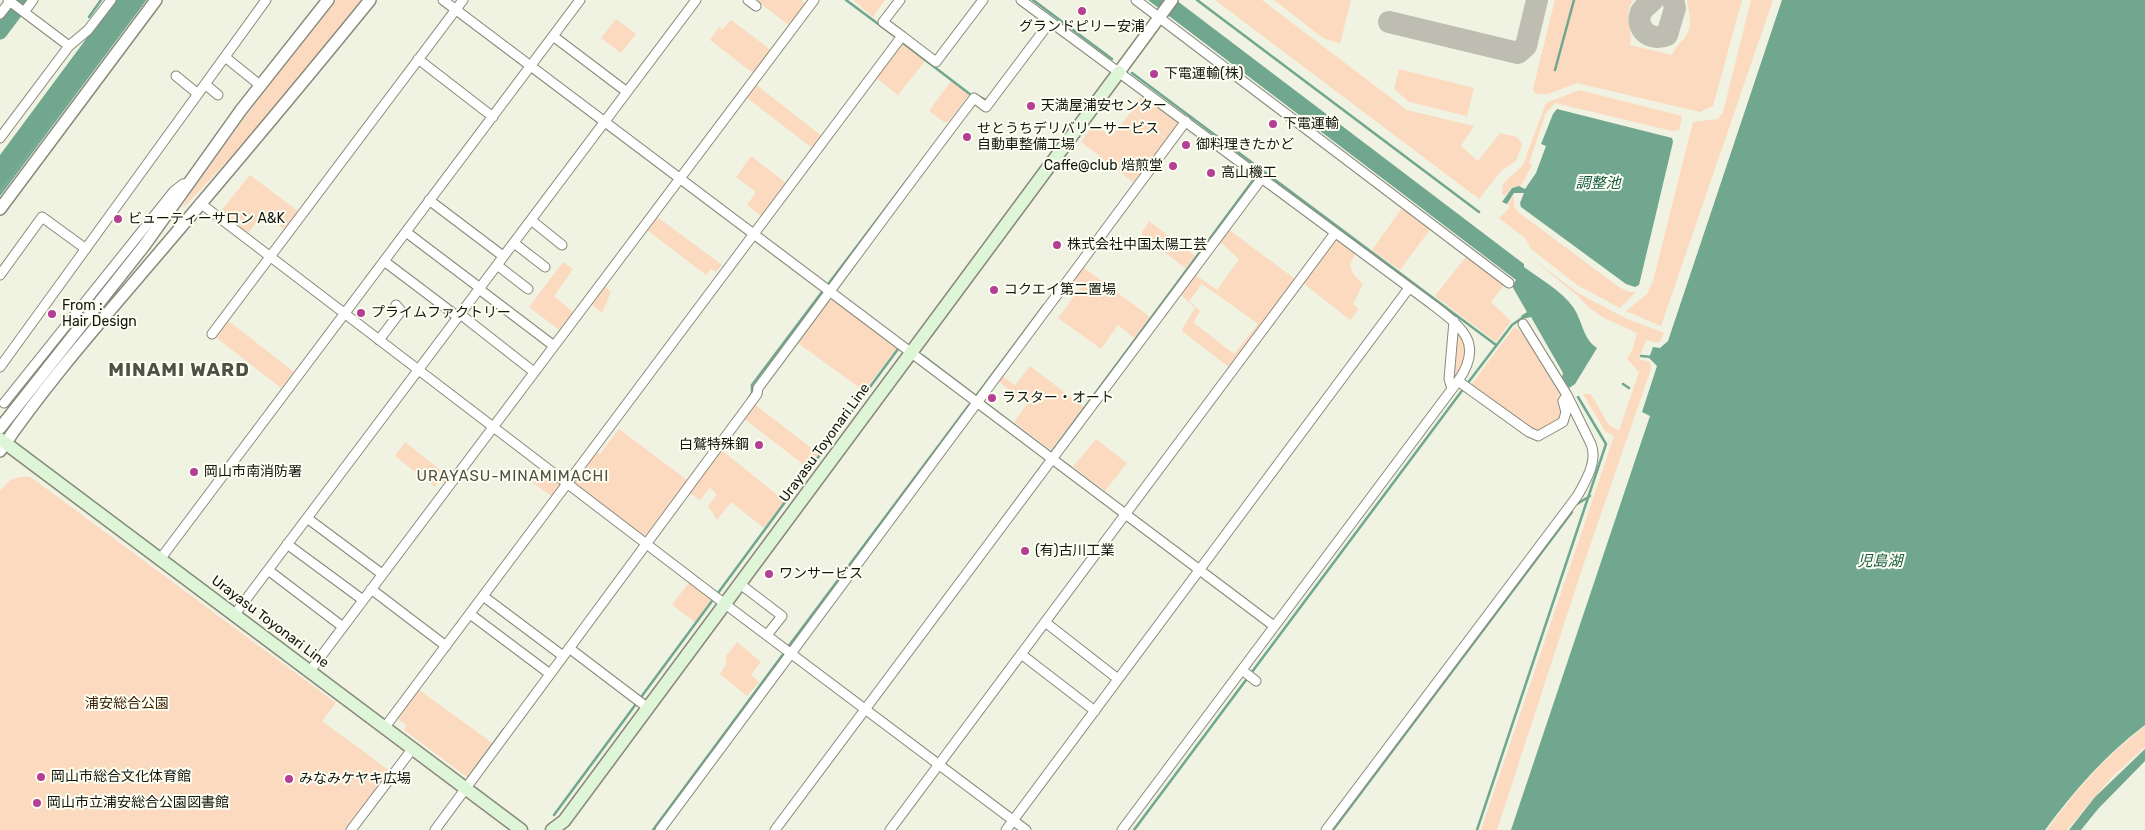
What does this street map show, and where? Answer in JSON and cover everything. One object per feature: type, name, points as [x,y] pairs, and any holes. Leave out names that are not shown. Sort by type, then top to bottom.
[{"type":"main road","name":"Urayasu Toyonari Line","points":[[552,830],[564,821],[642,703],[725,604],[1119,72]]},
{"type":"main road","name":"Urayasu Toyonari Line","points":[[2,444],[161,558],[521,830]]},
{"type":"street","points":[[22,11],[33,0]]},
{"type":"street","points":[[0,138],[69,46],[88,30],[111,0]]},
{"type":"street","points":[[0,209],[156,0]]},
{"type":"street","points":[[0,367],[266,0]]},
{"type":"street","points":[[4,403],[30,380],[118,280],[192,182],[260,86],[328,0]]},
{"type":"street","points":[[2,444],[73,355],[200,203],[289,101],[370,0]]},
{"type":"street","points":[[443,0],[1274,626]]},
{"type":"street","points":[[212,334],[463,0]]},
{"type":"street","points":[[161,558],[406,232],[491,115],[580,0]]},
{"type":"street","points":[[235,614],[478,287],[497,265],[502,255],[531,220],[625,91],[696,0]]},
{"type":"street","points":[[310,671],[494,427],[532,371],[814,0]]},
{"type":"street","points":[[900,0],[883,22],[936,62],[983,0]]},
{"type":"street","points":[[1021,0],[1454,321],[1465,332],[1470,345],[1470,357],[1460,385],[1274,626],[1249,675],[1122,830]]},
{"type":"street","points":[[1136,0],[1160,16],[1510,283]]},
{"type":"street","points":[[1119,72],[1172,0]]},
{"type":"street","points":[[0,14],[10,1],[69,46]]},
{"type":"street","points":[[435,830],[757,394],[758,388],[974,98],[986,107],[1050,22]]},
{"type":"street","points":[[553,36],[625,91]]},
{"type":"street","points":[[385,727],[902,36]]},
{"type":"street","points":[[225,56],[260,86]]},
{"type":"street","points":[[418,59],[491,115]]},
{"type":"street","points":[[176,76],[198,94]]},
{"type":"street","points":[[205,84],[218,95]]},
{"type":"street","points":[[660,830],[1186,121]]},
{"type":"street","points":[[775,830],[1262,178]]},
{"type":"street","points":[[429,200],[502,255]]},
{"type":"street","points":[[200,203],[725,604],[1026,830]]},
{"type":"street","points":[[0,275],[42,217],[86,249]]},
{"type":"street","points":[[531,220],[562,245]]},
{"type":"street","points":[[406,232],[552,345]]},
{"type":"street","points":[[890,830],[1335,233]]},
{"type":"street","points":[[514,242],[545,267]]},
{"type":"street","points":[[384,261],[532,371]]},
{"type":"street","points":[[497,265],[528,289]]},
{"type":"street","points":[[1006,830],[1409,288]]},
{"type":"street","points":[[379,340],[401,311],[396,305]]},
{"type":"street","points":[[1454,321],[1449,379],[1529,432],[1538,436],[1563,422],[1566,412],[1563,401],[1567,395]]},
{"type":"street","points":[[1326,830],[1578,495],[1593,460],[1594,451],[1567,395],[1523,324]]},
{"type":"street","points":[[0,428],[30,380]]},
{"type":"street","points":[[307,518],[382,574]]},
{"type":"street","points":[[288,544],[363,600]]},
{"type":"street","points":[[268,570],[343,627]]},
{"type":"street","points":[[740,584],[782,616],[767,635]]},
{"type":"street","points":[[371,589],[446,646]]},
{"type":"street","points":[[483,596],[563,656]]},
{"type":"street","points":[[470,614],[550,674]]},
{"type":"street","points":[[1045,622],[1118,679]]},
{"type":"street","points":[[569,648],[642,703]]},
{"type":"street","points":[[1021,654],[1094,711]]},
{"type":"street","points":[[352,830],[413,748]]},
{"type":"green space","points":[[336,0],[362,0],[276,107],[183,208],[187,197],[272,80]]},
{"type":"green space","points":[[759,0],[801,0],[806,4],[789,25],[758,2]]},
{"type":"green space","points":[[853,0],[885,0],[873,17]]},
{"type":"green space","points":[[1215,0],[1262,0],[1407,110],[1474,126],[1461,146],[1478,161],[1500,133],[1517,137],[1522,144],[1516,161],[1501,171],[1479,199]]},
{"type":"green space","points":[[1274,0],[1351,0],[1340,44],[1323,38]]},
{"type":"green space","points":[[1555,0],[1633,0],[1628,13],[1631,33],[1630,45],[1672,55],[1689,29],[1690,20],[1687,0],[1742,0],[1713,106],[1700,112],[1577,83],[1548,94],[1535,94],[1533,89]]},
{"type":"green space","points":[[1751,0],[1773,0],[1661,326],[1626,311],[1647,294],[1653,281],[1693,122],[1718,119],[1723,112]]},
{"type":"green space","points":[[616,19],[636,34],[621,53],[601,38]]},
{"type":"green space","points":[[731,20],[771,50],[753,73],[710,40],[719,27],[722,30]]},
{"type":"green space","points":[[901,43],[925,61],[898,95],[876,78]]},
{"type":"green space","points":[[1399,69],[1474,88],[1467,116],[1409,102],[1394,89]]},
{"type":"green space","points":[[951,81],[969,95],[948,122],[944,122],[929,111]]},
{"type":"green space","points":[[755,84],[822,136],[812,148],[746,97]]},
{"type":"green space","points":[[1579,90],[1682,116],[1679,130],[1672,131],[1555,103],[1546,113],[1529,163],[1532,165],[1521,186],[1512,187],[1505,196],[1502,194],[1503,184],[1523,165],[1546,103]]},
{"type":"green space","points":[[1143,95],[1179,122],[1166,139],[1131,111]]},
{"type":"green space","points":[[1131,112],[1166,140],[1133,182],[1081,142],[1094,124],[1111,137]]},
{"type":"green space","points":[[751,156],[786,183],[761,216],[747,205],[756,192],[736,177]]},
{"type":"green space","points":[[250,175],[298,211],[284,229],[264,213],[248,233],[220,212]]},
{"type":"green space","points":[[1514,195],[1514,206],[1518,212],[1619,287],[1629,292],[1636,292],[1620,308],[1577,285],[1531,249],[1526,239],[1499,218],[1510,207],[1508,205]]},
{"type":"green space","points":[[1404,205],[1432,227],[1400,270],[1372,250]]},
{"type":"green space","points":[[656,216],[722,265],[716,272],[711,269],[706,275],[647,230]]},
{"type":"green space","points":[[1149,221],[1195,256],[1185,268],[1141,234]]},
{"type":"green space","points":[[1228,229],[1295,279],[1229,367],[1183,332],[1182,329],[1195,308],[1180,294],[1194,274],[1217,290],[1239,259],[1219,241]],"holes":[[[1202,284],[1258,324],[1234,354],[1193,322],[1200,311],[1189,301]]]},
{"type":"green space","points":[[1338,240],[1355,254],[1350,265],[1354,275],[1363,284],[1353,304],[1359,309],[1350,320],[1303,283],[1333,241]]},
{"type":"green space","points":[[1525,253],[1578,293],[1625,318],[1664,333],[1659,343],[1646,340],[1639,359],[1650,362],[1651,369],[1582,569],[1497,830],[1481,830],[1614,436],[1605,431],[1583,394],[1591,394],[1608,424],[1619,431],[1639,372],[1627,359],[1633,348],[1637,333],[1604,318],[1588,307],[1578,296]]},
{"type":"green space","points":[[1468,254],[1506,283],[1491,302],[1511,321],[1496,342],[1435,296]]},
{"type":"green space","points":[[563,262],[573,269],[554,296],[573,312],[559,330],[529,307]]},
{"type":"green space","points":[[1083,267],[1150,317],[1134,338],[1118,325],[1101,349],[1058,318],[1082,286],[1073,280]]},
{"type":"green space","points":[[604,286],[611,292],[602,313],[591,304]]},
{"type":"green space","points":[[835,300],[897,348],[864,391],[798,343],[829,301]]},
{"type":"green space","points":[[226,319],[294,372],[281,388],[214,336]]},
{"type":"green space","points":[[1515,326],[1536,348],[1560,394],[1563,411],[1562,418],[1545,429],[1532,430],[1471,385]]},
{"type":"green space","points":[[1456,330],[1463,342],[1464,355],[1463,362],[1453,380],[1452,378]]},
{"type":"green space","points":[[1030,366],[1084,407],[1051,450],[1014,422],[1027,404],[998,381],[1002,376],[1015,385]]},
{"type":"green space","points":[[753,403],[819,454],[808,468],[743,418]]},
{"type":"green space","points":[[619,429],[687,480],[645,536],[573,482],[595,451],[600,454]]},
{"type":"green space","points":[[1096,439],[1127,463],[1105,491],[1073,467]]},
{"type":"green space","points":[[405,442],[449,477],[444,483],[439,481],[435,487],[395,456]]},
{"type":"green space","points":[[720,449],[785,501],[764,528],[731,502],[717,520],[708,506],[717,494],[710,488],[700,500],[688,492]]},
{"type":"green space","points":[[543,470],[561,483],[551,496],[533,483]]},
{"type":"green space","name":"浦安総合公園","points":[[30,477],[39,483],[336,703],[322,721],[390,771],[345,830],[0,830],[0,491],[10,480]]},
{"type":"green space","points":[[690,581],[712,599],[695,622],[672,605]]},
{"type":"green space","points":[[737,642],[761,662],[751,675],[759,682],[747,696],[720,674],[726,664],[726,656]]},
{"type":"green space","points":[[418,689],[492,743],[467,777],[404,730],[406,725],[397,718]]},
{"type":"green space","points":[[2145,726],[2145,747],[2112,777],[2067,830],[2047,830],[2092,774]]},
{"type":"water","points":[[115,0],[144,0],[0,192],[0,155]]},
{"type":"water","points":[[1148,0],[1176,0],[1524,264],[1524,267],[1563,296],[1576,312],[1588,339],[1597,348],[1575,384],[1569,388],[1562,377],[1563,373],[1531,317],[1523,319],[1521,316],[1527,312],[1512,286],[1516,280]]},
{"type":"water","name":"児島湖","points":[[1782,0],[2145,0],[2145,725],[2117,748],[2091,774],[2045,830],[1511,830],[1650,416],[1642,412],[1657,366],[1649,358],[1653,347],[1660,348],[1668,341]]},
{"type":"water","name":"調整池","points":[[1557,109],[1672,138],[1673,142],[1639,285],[1635,287],[1626,284],[1521,207],[1520,203],[1524,193],[1514,193],[1507,204],[1502,202],[1512,188],[1519,186],[1525,189],[1536,173],[1546,146],[1541,144],[1553,114]]},
{"type":"water","points":[[2145,749],[2145,761],[2098,809],[2081,830],[2069,830],[2095,797]]},
{"type":"waterway","points":[[0,32],[24,0]]},
{"type":"waterway","points":[[89,17],[101,0]]},
{"type":"waterway","points":[[0,194],[145,0]]},
{"type":"waterway","points":[[846,0],[897,38]]},
{"type":"waterway","points":[[1033,0],[1112,59]]},
{"type":"waterway","points":[[1197,0],[1479,212]]},
{"type":"waterway","points":[[1555,70],[1574,0]]},
{"type":"waterway","points":[[903,43],[971,95]]},
{"type":"waterway","points":[[1132,73],[1496,345]]},
{"type":"waterway","points":[[974,94],[986,100]]},
{"type":"waterway","points":[[829,283],[911,175]]},
{"type":"waterway","points":[[984,402],[1051,453],[1254,179]]},
{"type":"waterway","points":[[749,398],[752,393],[752,385],[822,292]]},
{"type":"waterway","points":[[922,355],[976,396],[1044,305]]},
{"type":"waterway","points":[[1467,384],[1512,325],[1525,316]]},
{"type":"waterway","points":[[718,593],[898,349]]},
{"type":"waterway","points":[[1641,356],[1652,357]]},
{"type":"waterway","points":[[1623,384],[1629,388]]},
{"type":"waterway","points":[[1134,830],[1464,388]]},
{"type":"waterway","points":[[1477,830],[1606,444],[1578,397]]},
{"type":"waterway","points":[[788,647],[969,405]]},
{"type":"waterway","points":[[1059,459],[1070,467]]},
{"type":"waterway","points":[[1003,518],[1044,463]]},
{"type":"waterway","points":[[1577,504],[1590,496]]},
{"type":"waterway","points":[[1333,830],[1572,512]]},
{"type":"waterway","points":[[554,815],[712,601]]},
{"type":"waterway","points":[[331,636],[334,632]]},
{"type":"waterway","points":[[653,830],[784,653]]},
{"type":"waterway","points":[[468,778],[504,729]]},
{"type":"taxiway","points":[[1389,22],[1518,53],[1526,46],[1537,0]]},
{"type":"taxiway","points":[[1653,0],[1642,10],[1639,18],[1642,29],[1650,36],[1656,37],[1667,35],[1675,8],[1673,0]]},
{"type":"place","name":"グランドピリー安浦","points":[[1082,11]]},
{"type":"place","name":"下電運輸(株)","points":[[1154,74]]},
{"type":"place","name":"天満屋浦安センター","points":[[1031,106]]},
{"type":"place","name":"下電運輸","points":[[1273,124]]},
{"type":"place","name":"せとうちデリバリーサービス 自動車整備工場","points":[[967,137]]},
{"type":"place","name":"御料理きたかど","points":[[1186,145]]},
{"type":"place","name":"Caffe@club 焙煎堂","points":[[1173,166]]},
{"type":"place","name":"高山機工","points":[[1211,173]]},
{"type":"place","name":"ビューティーサロン A&K","points":[[118,219]]},
{"type":"place","name":"株式会社中国太陽工芸","points":[[1057,245]]},
{"type":"place","name":"コクエイ第二置場","points":[[994,290]]},
{"type":"place","name":"プライムファクトリー","points":[[361,313]]},
{"type":"place","name":"From : Hair Design","points":[[52,314]]},
{"type":"place","name":"ラスター・オート","points":[[992,398]]},
{"type":"place","name":"白鷲特殊鋼","points":[[759,445]]},
{"type":"place","name":"岡山市南消防署","points":[[194,472]]},
{"type":"place","name":"(有)古川工業","points":[[1025,551]]},
{"type":"place","name":"ワンサービス","points":[[769,574]]},
{"type":"place","name":"岡山市総合文化体育館","points":[[41,777]]},
{"type":"place","name":"みなみケヤキ広場","points":[[289,779]]},
{"type":"place","name":"岡山市立浦安総合公園図書館","points":[[37,803]]},
{"type":"district","name":"MINAMI WARD","points":[[179,371]]},
{"type":"district","name":"URAYASU-MINAMIMACHI","points":[[513,477]]}]
